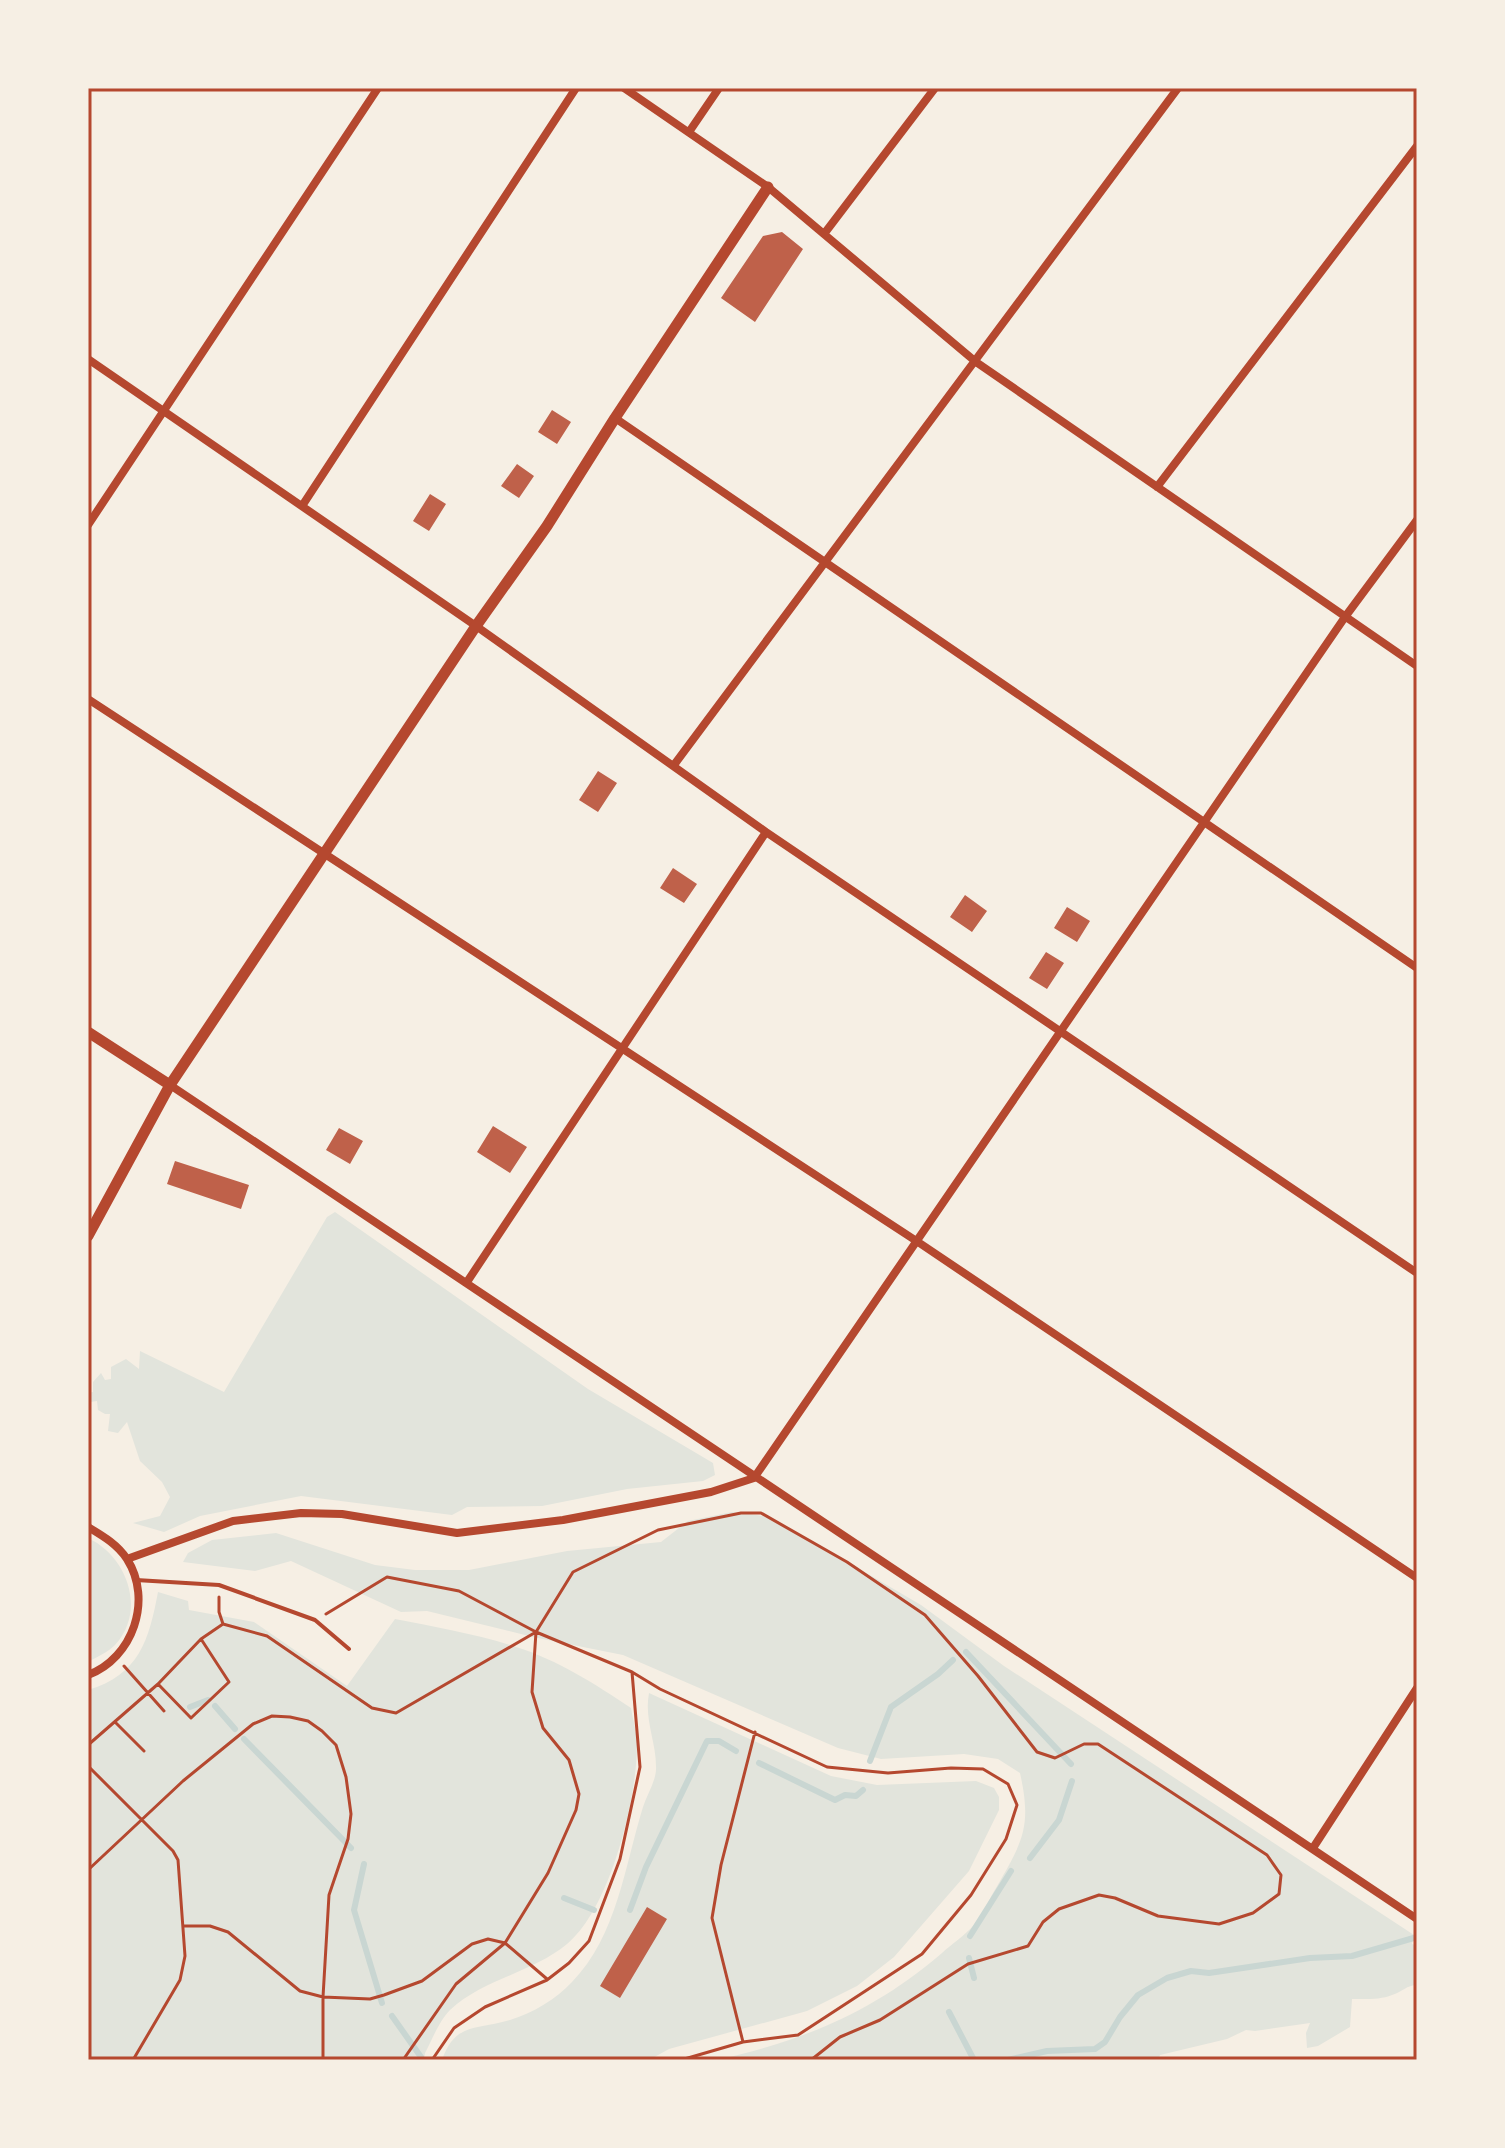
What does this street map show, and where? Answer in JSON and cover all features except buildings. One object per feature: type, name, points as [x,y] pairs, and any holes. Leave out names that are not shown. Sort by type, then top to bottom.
[{"type":"street","points":[[88,525],[378,88]]},
{"type":"street","points":[[302,506],[576,88]]},
{"type":"street","points":[[624,88],[768,187],[976,362],[1417,666]]},
{"type":"street","points":[[689,132],[719,88]]},
{"type":"street","points":[[824,234],[935,88]]},
{"type":"street","points":[[674,765],[1178,88]]},
{"type":"street","points":[[1157,487],[1417,146]]},
{"type":"street","points":[[88,1236],[170,1085],[476,626],[547,526],[768,187]]},
{"type":"street","points":[[88,359],[476,626],[766,832],[1417,1273]]},
{"type":"street","points":[[615,418],[1417,968]]},
{"type":"street","points":[[127,1559],[233,1521],[301,1513],[342,1514],[457,1533],[563,1520],[711,1492],[754,1478],[1345,617],[1417,520]]},
{"type":"street","points":[[88,699],[918,1242],[1417,1578]]},
{"type":"street","points":[[467,1282],[766,832]]},
{"type":"street","points":[[88,1032],[467,1282],[754,1478],[1417,1919]]},
{"type":"street","points":[[88,1527],[109,1539],[127,1559],[136,1580],[139,1601],[129,1640],[116,1657],[88,1675]]},
{"type":"street","points":[[1313,1848],[1417,1688]]},
{"type":"lane","points":[[136,1580],[219,1585],[315,1620],[349,1649]]},
{"type":"path","points":[[403,2060],[456,1984],[505,1943],[548,1873],[576,1810],[579,1794],[569,1760],[543,1728],[532,1692],[536,1632],[573,1572],[658,1530],[741,1513],[761,1513],[847,1562],[925,1615],[978,1676],[1037,1752],[1055,1758],[1084,1744],[1098,1744],[1267,1855],[1281,1875],[1279,1894],[1253,1913],[1219,1924],[1158,1916],[1115,1898],[1099,1895],[1059,1909],[1043,1922],[1028,1946],[968,1964],[880,2020],[840,2037],[811,2060]]},
{"type":"path","points":[[315,1620],[387,1577],[459,1591],[536,1632],[632,1672],[660,1689],[827,1767],[888,1773],[983,1769],[1008,1784],[1017,1805],[1006,1839],[971,1895],[922,1954],[798,2035],[743,2042],[681,2060]]},
{"type":"path","points":[[219,1585],[219,1612],[223,1624]]},
{"type":"path","points":[[88,1745],[149,1693],[201,1639],[223,1624],[267,1636],[372,1708],[396,1713],[536,1632]]},
{"type":"path","points":[[158,1684],[191,1718],[229,1682],[201,1639]]},
{"type":"path","points":[[116,1657],[164,1711]]},
{"type":"path","points":[[432,2060],[454,2028],[485,2007],[547,1980],[569,1963],[589,1941],[620,1859],[640,1767],[632,1672]]},
{"type":"path","points":[[88,1870],[183,1781],[253,1724],[272,1716],[308,1721],[336,1745],[346,1777],[351,1814],[348,1839],[329,1895],[323,2060]]},
{"type":"path","points":[[115,1722],[144,1751]]},
{"type":"path","points":[[743,2042],[712,1918],[721,1865],[755,1732]]},
{"type":"path","points":[[88,1766],[173,1851],[178,1860],[185,1956],[180,1980],[133,2060]]},
{"type":"path","points":[[183,1926],[210,1926],[228,1932],[282,1979],[300,1991],[323,1997],[370,1999],[384,1995],[422,1981],[472,1944],[488,1939],[505,1943],[547,1980]]},
{"type":"shaded area","points":[[335,1212],[588,1389],[713,1463],[715,1475],[703,1481],[627,1489],[542,1506],[467,1507],[452,1515],[301,1496],[200,1516],[164,1532],[133,1523],[160,1516],[170,1497],[162,1482],[140,1461],[127,1422],[118,1433],[108,1431],[110,1414],[98,1410],[97,1401],[90,1402],[91,1413],[88,1415],[88,1393],[93,1392],[93,1382],[101,1373],[105,1380],[111,1379],[111,1367],[126,1359],[139,1369],[140,1351],[224,1392],[327,1217]]},
{"type":"shaded area","points":[[732,1512],[764,1516],[786,1526],[921,1605],[1004,1666],[1414,1935],[1412,1944],[1417,1946],[1417,1985],[1383,1998],[1352,1999],[1350,2027],[1318,2046],[1307,2048],[1306,2033],[1310,2023],[1246,2030],[1227,2039],[1160,2055],[1158,2060],[717,2060],[779,2043],[837,2021],[891,1992],[970,1929],[1005,1872],[1023,1833],[1025,1807],[1020,1773],[998,1759],[964,1754],[881,1759],[838,1748],[623,1655],[427,1611],[401,1612],[291,1561],[255,1571],[183,1562],[188,1553],[212,1540],[276,1533],[375,1565],[415,1570],[469,1570],[567,1551],[661,1542],[688,1521]]},
{"type":"shaded area","points":[[88,1538],[113,1557],[128,1585],[131,1601],[125,1631],[115,1645],[88,1662]]},
{"type":"shaded area","points":[[158,1592],[188,1601],[189,1610],[254,1622],[347,1686],[395,1619],[501,1642],[532,1652],[576,1673],[631,1708],[636,1731],[636,1768],[626,1822],[608,1880],[582,1928],[553,1954],[463,1999],[442,2020],[424,2060],[88,2060],[88,1690],[119,1675],[139,1653]]},
{"type":"shaded area","points":[[649,1693],[831,1776],[877,1785],[976,1781],[994,1788],[999,1797],[999,1810],[969,1871],[894,1957],[857,1986],[807,2011],[669,2049],[649,2060],[442,2060],[453,2039],[461,2033],[519,2017],[551,2000],[572,1982],[600,1943],[618,1899],[656,1771],[648,1712]]},
{"type":"waterway","points":[[966,1652],[1071,1764]]},
{"type":"waterway","points":[[870,1761],[891,1707],[953,1660]]},
{"type":"waterway","points":[[190,1707],[208,1700]]},
{"type":"waterway","points":[[215,1706],[235,1729]]},
{"type":"waterway","points":[[244,1739],[351,1848]]},
{"type":"waterway","points":[[630,1910],[646,1867],[707,1741],[719,1741],[736,1751]]},
{"type":"waterway","points":[[759,1763],[835,1800],[845,1795],[856,1796],[863,1790]]},
{"type":"waterway","points":[[1030,1858],[1059,1820],[1072,1781]]},
{"type":"waterway","points":[[364,1864],[354,1910],[382,2003]]},
{"type":"waterway","points":[[970,1936],[1011,1871]]},
{"type":"waterway","points":[[564,1898],[594,1910]]},
{"type":"waterway","points":[[1008,2060],[1047,2051],[1095,2049],[1105,2042],[1138,1995],[1167,1978],[1191,1971],[1209,1973],[1310,1958],[1352,1956],[1417,1937]]},
{"type":"waterway","points":[[969,1958],[974,1978]]},
{"type":"waterway","points":[[949,2012],[974,2060]]},
{"type":"waterway","points":[[392,2016],[421,2057]]}]
